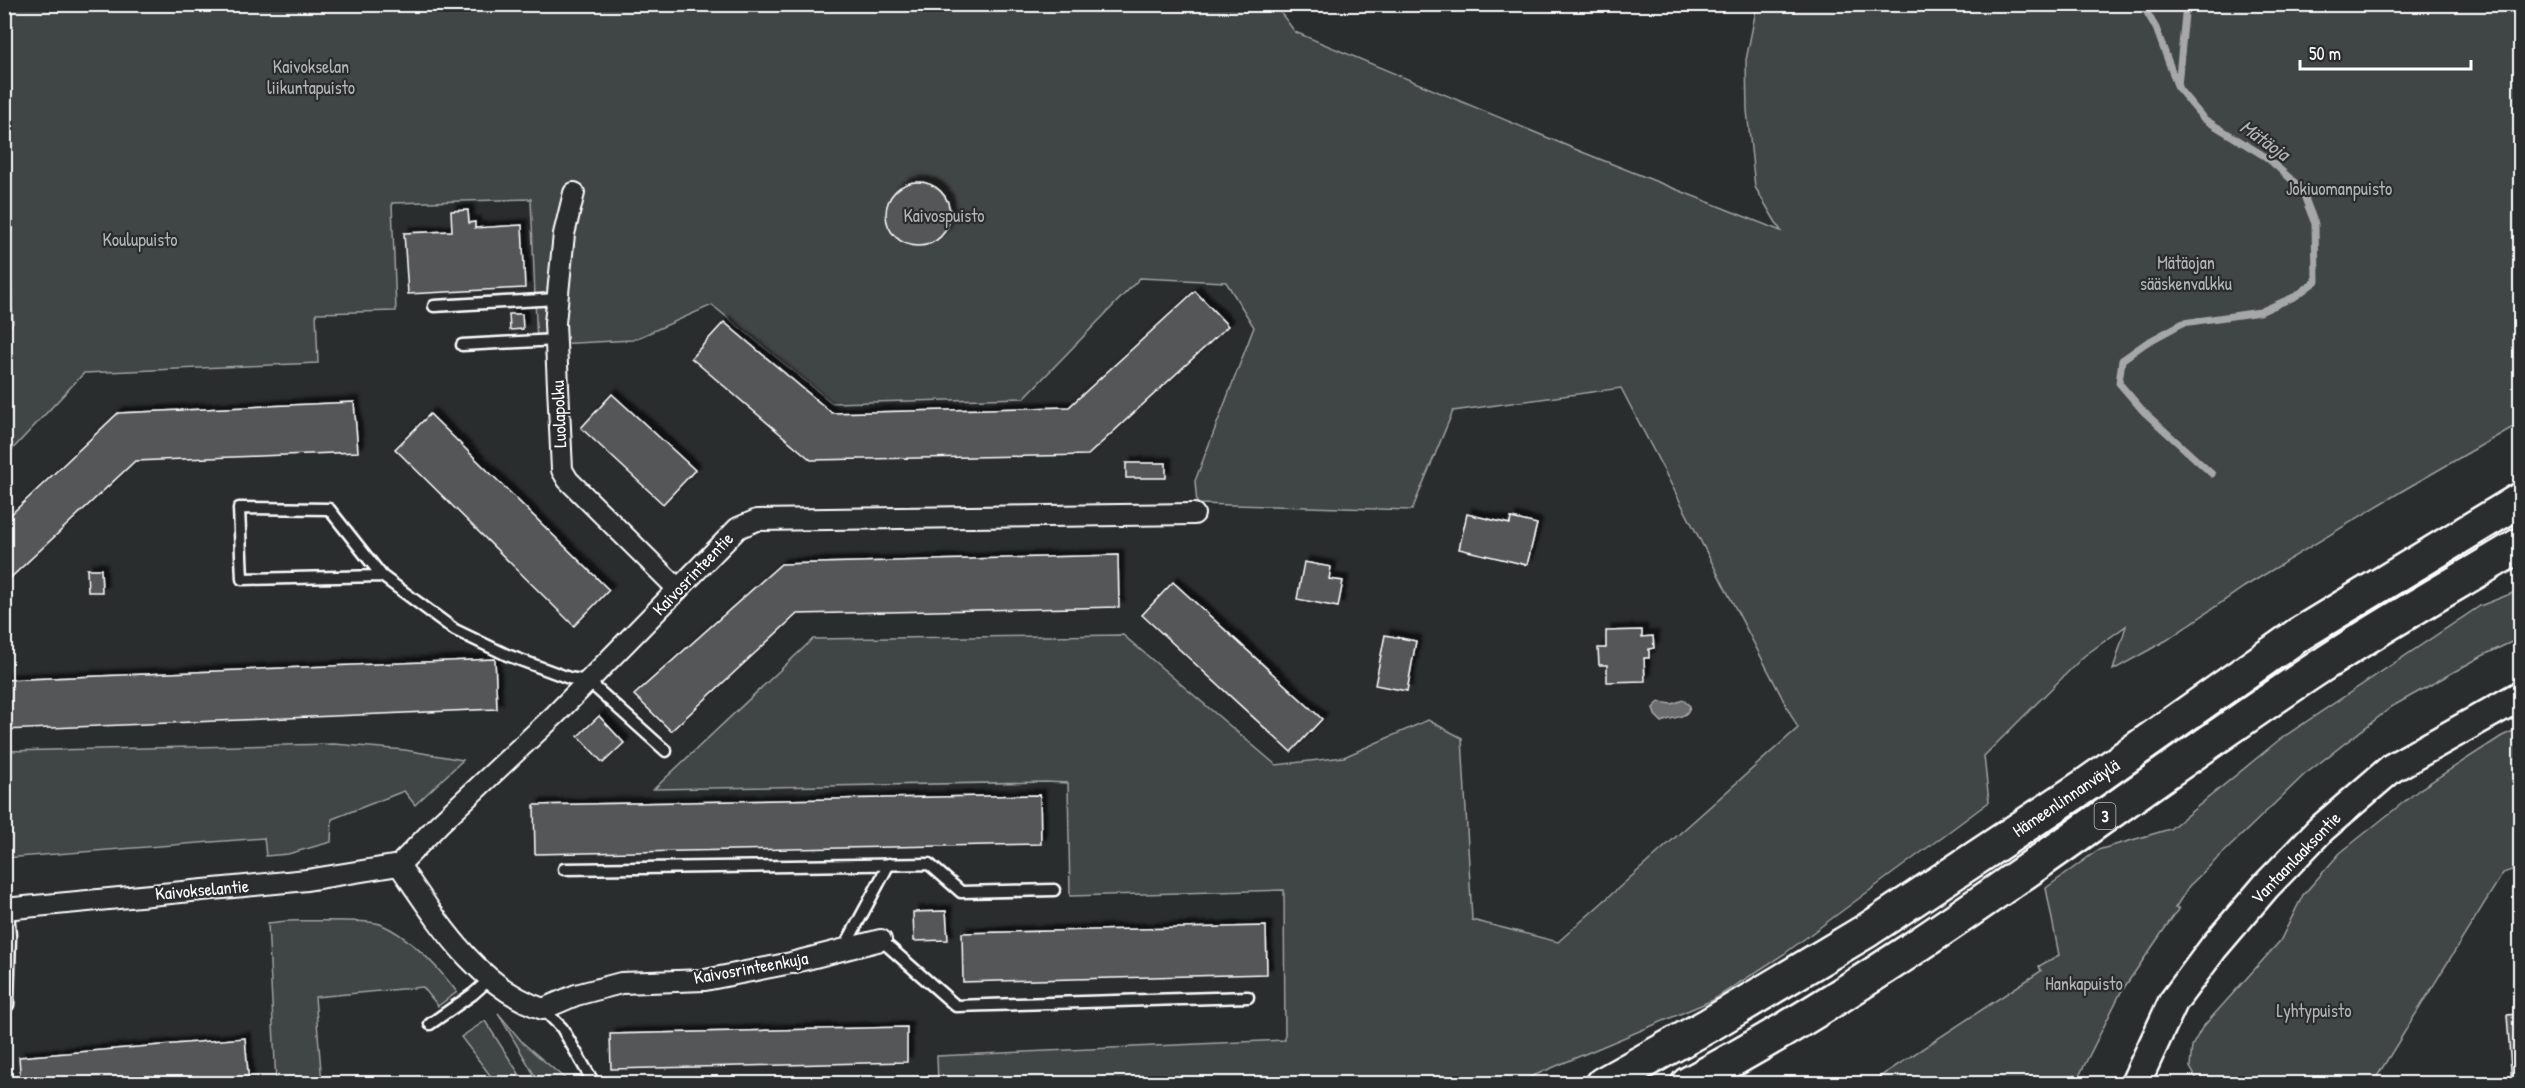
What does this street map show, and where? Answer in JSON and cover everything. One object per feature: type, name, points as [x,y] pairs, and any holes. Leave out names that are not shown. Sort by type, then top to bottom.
[{"type":"highway","name":"Hämeenlinnanväylä","points":[[1603,1083],[1709,1025],[1866,931],[2086,785],[2298,635],[2520,500]]},
{"type":"highway","name":"Hämeenlinnanväylä","points":[[1688,1083],[1724,1065],[1887,967],[2317,668],[2520,545]]},
{"type":"main road","name":"Vantaanlaaksontie","points":[[2135,1083],[2173,1002],[2214,947],[2266,886],[2321,829],[2392,768],[2520,696]]},
{"type":"street","name":"Luolapolku","points":[[574,193],[564,234],[557,299],[556,340],[562,470],[568,480],[678,590]]},
{"type":"street","name":"Kaivosrinteentie","points":[[399,865],[438,824],[555,715],[738,528],[757,520],[1194,514]]},
{"type":"street","name":"Kaivokselantie","points":[[6,909],[307,880],[399,865]]},
{"type":"street","points":[[399,865],[435,918],[490,979],[512,995],[543,1009]]},
{"type":"street","name":"Kaivosrinteenkuja","points":[[543,1009],[576,995],[621,983],[705,980],[881,940]]},
{"type":"lane","points":[[434,306],[557,299]]},
{"type":"lane","points":[[462,345],[556,340]]},
{"type":"lane","points":[[382,576],[242,579],[238,508],[329,509],[382,576],[455,630],[507,655],[569,678],[588,681],[666,751]]},
{"type":"lane","points":[[843,950],[889,864]]},
{"type":"lane","points":[[564,869],[929,864],[961,891],[1053,890]]},
{"type":"lane","points":[[6,909],[10,936],[8,1005]]},
{"type":"lane","points":[[881,940],[956,1006],[1248,998]]},
{"type":"lane","points":[[430,1024],[473,994],[490,979]]},
{"type":"lane","points":[[543,1009],[562,1028],[592,1080],[597,1083]]},
{"type":"shaded area","points":[[5,161],[13,323],[5,334]]},
{"type":"shaded area","points":[[1683,700],[1690,706],[1683,716],[1662,722],[1655,715],[1653,708],[1659,702],[1672,704]]},
{"type":"green space","points":[[5,5],[1275,5],[1295,32],[1582,152],[1781,231],[1755,187],[1747,110],[1746,60],[1757,5],[2520,5],[2520,423],[2402,491],[2244,587],[2167,640],[2113,670],[2126,626],[2084,656],[1984,756],[1989,802],[1784,954],[1713,1000],[1516,1083],[938,1083],[937,1056],[1285,1040],[1284,890],[1070,896],[1068,783],[654,789],[813,639],[1123,635],[1276,765],[1344,757],[1428,720],[1462,738],[1472,920],[1558,942],[1798,728],[1621,388],[1453,411],[1412,510],[1197,504],[1195,481],[1254,327],[1226,282],[1140,278],[1024,398],[832,403],[712,305],[633,340],[537,345],[531,199],[392,203],[396,311],[316,313],[318,363],[84,373],[5,457],[4,334],[13,323],[6,162],[4,161]]},
{"type":"green space","name":"Hankapuisto","points":[[2520,590],[2520,638],[2484,655],[2393,706],[2304,775],[2189,886],[2175,908],[2179,908],[2121,992],[2076,1082],[2074,1076],[2071,1084],[1870,1083],[2041,971],[2039,966],[2059,955],[2046,888],[2098,850],[2170,829],[2279,740],[2480,606]]},
{"type":"green space","name":"Lyhtypuisto","points":[[2520,728],[2520,867],[2503,873],[2373,1083],[2199,1083],[2190,1067],[2192,1046],[2202,1028],[2280,941],[2303,895],[2340,853],[2420,789],[2502,736]]},
{"type":"green space","points":[[334,744],[405,750],[463,760],[415,805],[404,791],[332,819],[331,842],[288,854],[266,856],[264,838],[5,858],[5,751]]},
{"type":"green space","points":[[350,921],[380,924],[413,944],[457,992],[438,1006],[423,987],[315,997],[322,1083],[276,1083],[268,923]]},
{"type":"green space","points":[[498,1013],[523,1043],[570,1083],[539,1083]]},
{"type":"green space","points":[[485,1021],[525,1083],[496,1083],[461,1037]]},
{"type":"building","points":[[912,182],[924,182],[941,191],[948,202],[950,214],[948,226],[941,237],[924,246],[912,246],[900,241],[891,232],[886,220],[886,208],[891,196],[900,187]]},
{"type":"building","points":[[468,210],[469,223],[475,222],[475,228],[522,225],[525,288],[408,294],[404,233],[452,231],[451,211]]},
{"type":"building","points":[[1195,291],[1228,326],[1088,455],[811,460],[691,358],[724,322],[832,413],[1069,407]]},
{"type":"building","points":[[509,314],[522,314],[523,329],[510,330]]},
{"type":"building","points":[[612,394],[695,470],[663,504],[581,428]]},
{"type":"building","points":[[354,402],[358,452],[135,461],[4,584],[4,521],[118,413]]},
{"type":"building","points":[[430,414],[609,590],[574,626],[395,449]]},
{"type":"building","points":[[1126,463],[1166,463],[1166,478],[1126,478]]},
{"type":"building","points":[[1467,514],[1510,524],[1511,518],[1537,524],[1527,565],[1459,549]]},
{"type":"building","points":[[1118,555],[1119,607],[797,614],[671,731],[634,695],[781,564]]},
{"type":"building","points":[[1304,562],[1331,567],[1329,579],[1343,581],[1338,607],[1297,599]]},
{"type":"building","points":[[87,569],[101,569],[102,592],[88,592]]},
{"type":"building","points":[[1173,582],[1322,719],[1291,752],[1142,615]]},
{"type":"building","points":[[1642,630],[1642,637],[1653,636],[1654,648],[1649,649],[1649,658],[1644,658],[1645,681],[1607,682],[1607,665],[1599,665],[1598,648],[1606,648],[1606,631]]},
{"type":"building","points":[[1385,635],[1416,641],[1407,691],[1375,685]]},
{"type":"building","points":[[495,659],[497,709],[4,730],[4,680]]},
{"type":"building","points":[[599,716],[624,743],[603,763],[578,736]]},
{"type":"building","points":[[1040,795],[1041,844],[535,854],[534,805]]},
{"type":"building","points":[[946,911],[948,940],[914,941],[913,912]]},
{"type":"building","points":[[1266,926],[1267,974],[963,982],[962,933]]},
{"type":"building","points":[[2520,1014],[2520,1084],[2512,1084],[2507,1015]]},
{"type":"building","points":[[907,1027],[907,1062],[611,1069],[610,1034]]},
{"type":"building","points":[[245,1038],[249,1084],[21,1084],[19,1057]]},
{"type":"waterway","name":"Mätäoja","points":[[2142,4],[2156,28],[2178,88],[2204,119],[2266,157],[2301,188],[2315,224],[2316,281],[2296,296],[2260,312],[2183,323],[2146,343],[2122,360],[2119,383],[2144,412],[2212,474]]},
{"type":"waterway","points":[[2178,86],[2186,4]]},
{"type":"park label","name":"Kaivokselan liikuntapuisto","points":[[311,77]]},
{"type":"park label","name":"Jokiuomanpuisto","points":[[2339,189]]},
{"type":"park label","name":"Kaivospuisto","points":[[944,216]]},
{"type":"park label","name":"Koulupuisto","points":[[140,240]]},
{"type":"park label","name":"Mätäojan sääskenvalkku","points":[[2186,273]]}]
